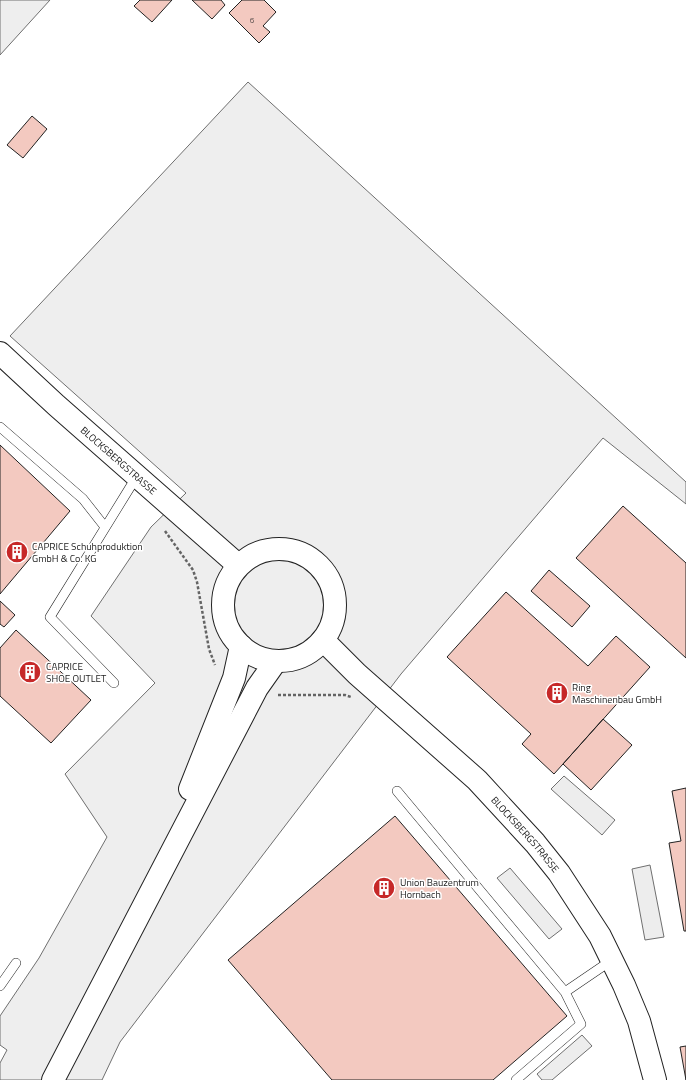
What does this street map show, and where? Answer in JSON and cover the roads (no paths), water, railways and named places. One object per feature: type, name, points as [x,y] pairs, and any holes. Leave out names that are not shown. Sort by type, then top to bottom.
[{"type":"main road","name":"BLOCKSBERGSTRASSE","points":[[0,353],[238,565]]},
{"type":"main road","points":[[272,548],[291,549],[308,556],[323,569],[332,586],[335,604],[332,624],[323,640],[310,652],[299,657],[276,661],[257,657],[241,646],[231,635],[225,621],[222,606],[224,591],[229,577],[238,565],[254,554],[272,548]]},
{"type":"main road","name":"BLOCKSBERGSTRASSE","points":[[323,640],[357,674],[477,780],[535,843],[559,873],[600,936],[612,960],[639,1021],[655,1080]]},
{"type":"main road","points":[[148,896],[234,678],[241,646]]},
{"type":"main road","points":[[53,1080],[257,688],[276,661]]},
{"type":"lane","points":[[0,427],[83,499],[105,527]]},
{"type":"lane","points":[[114,683],[50,617],[137,476]]},
{"type":"lane","points":[[397,791],[565,992],[582,1024],[516,1080]]},
{"type":"lane","points":[[565,992],[612,960]]},
{"type":"lane","points":[[0,986],[16,963]]},
{"type":"place","name":"CAPRICE Schuhproduktion GmbH & Co. KG","points":[[17,552]]},
{"type":"place","name":"CAPRICE SHOE OUTLET","points":[[30,672]]},
{"type":"place","name":"Ring Maschinenbau GmbH","points":[[557,693]]},
{"type":"place","name":"Union Bauzentrum Hornbach","points":[[384,888]]}]
